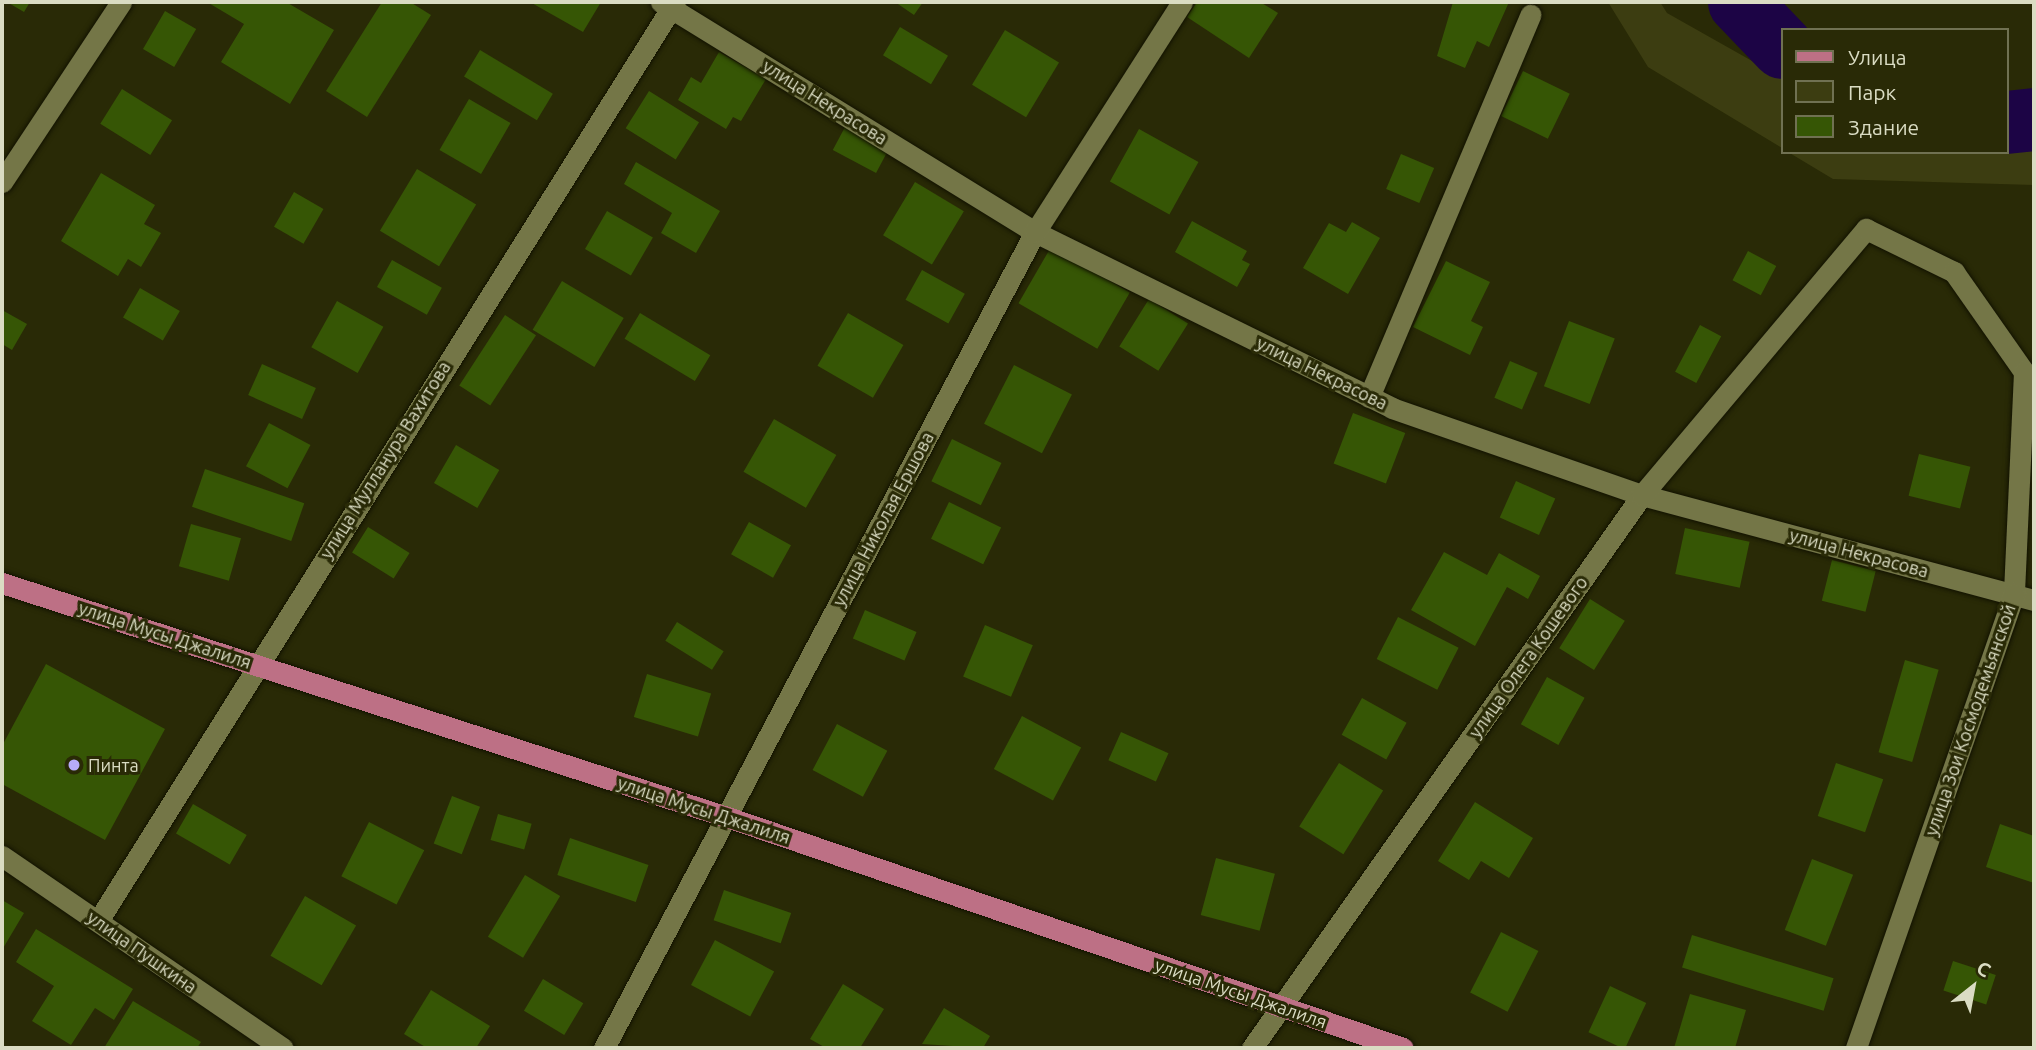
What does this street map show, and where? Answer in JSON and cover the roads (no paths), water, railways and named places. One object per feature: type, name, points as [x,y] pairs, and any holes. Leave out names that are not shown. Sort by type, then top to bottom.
[{"type":"main road","name":"улица Мусы Джалиля","points":[[2,583],[727,817],[1403,1048]]},
{"type":"street","points":[[2,182],[121,2]]},
{"type":"street","name":"улица Николая Ершова","points":[[604,1048],[1035,232],[1182,2]]},
{"type":"street","name":"улица Некрасова","points":[[669,4],[1035,232],[1369,397],[1642,495],[2024,597]]},
{"type":"street","name":"улица Мулланура Вахитова","points":[[98,921],[669,4]]},
{"type":"street","points":[[1369,397],[1530,15]]},
{"type":"street","name":"улица Зои Космодемьянской","points":[[1822,278],[1866,229],[1954,272],[2024,372],[2024,597],[1856,1048]]},
{"type":"street","name":"улица Олега Кошевого","points":[[1252,1048],[1642,495],[1822,278]]},
{"type":"street","name":"улица Пушкина","points":[[2,856],[98,921],[254,1040],[282,1048]]},
{"type":"waterway","points":[[1739,2],[1780,45]]},
{"type":"waterway","points":[[2008,122],[2034,119]]},
{"type":"place","name":"Пинта","points":[[74,765]]}]
